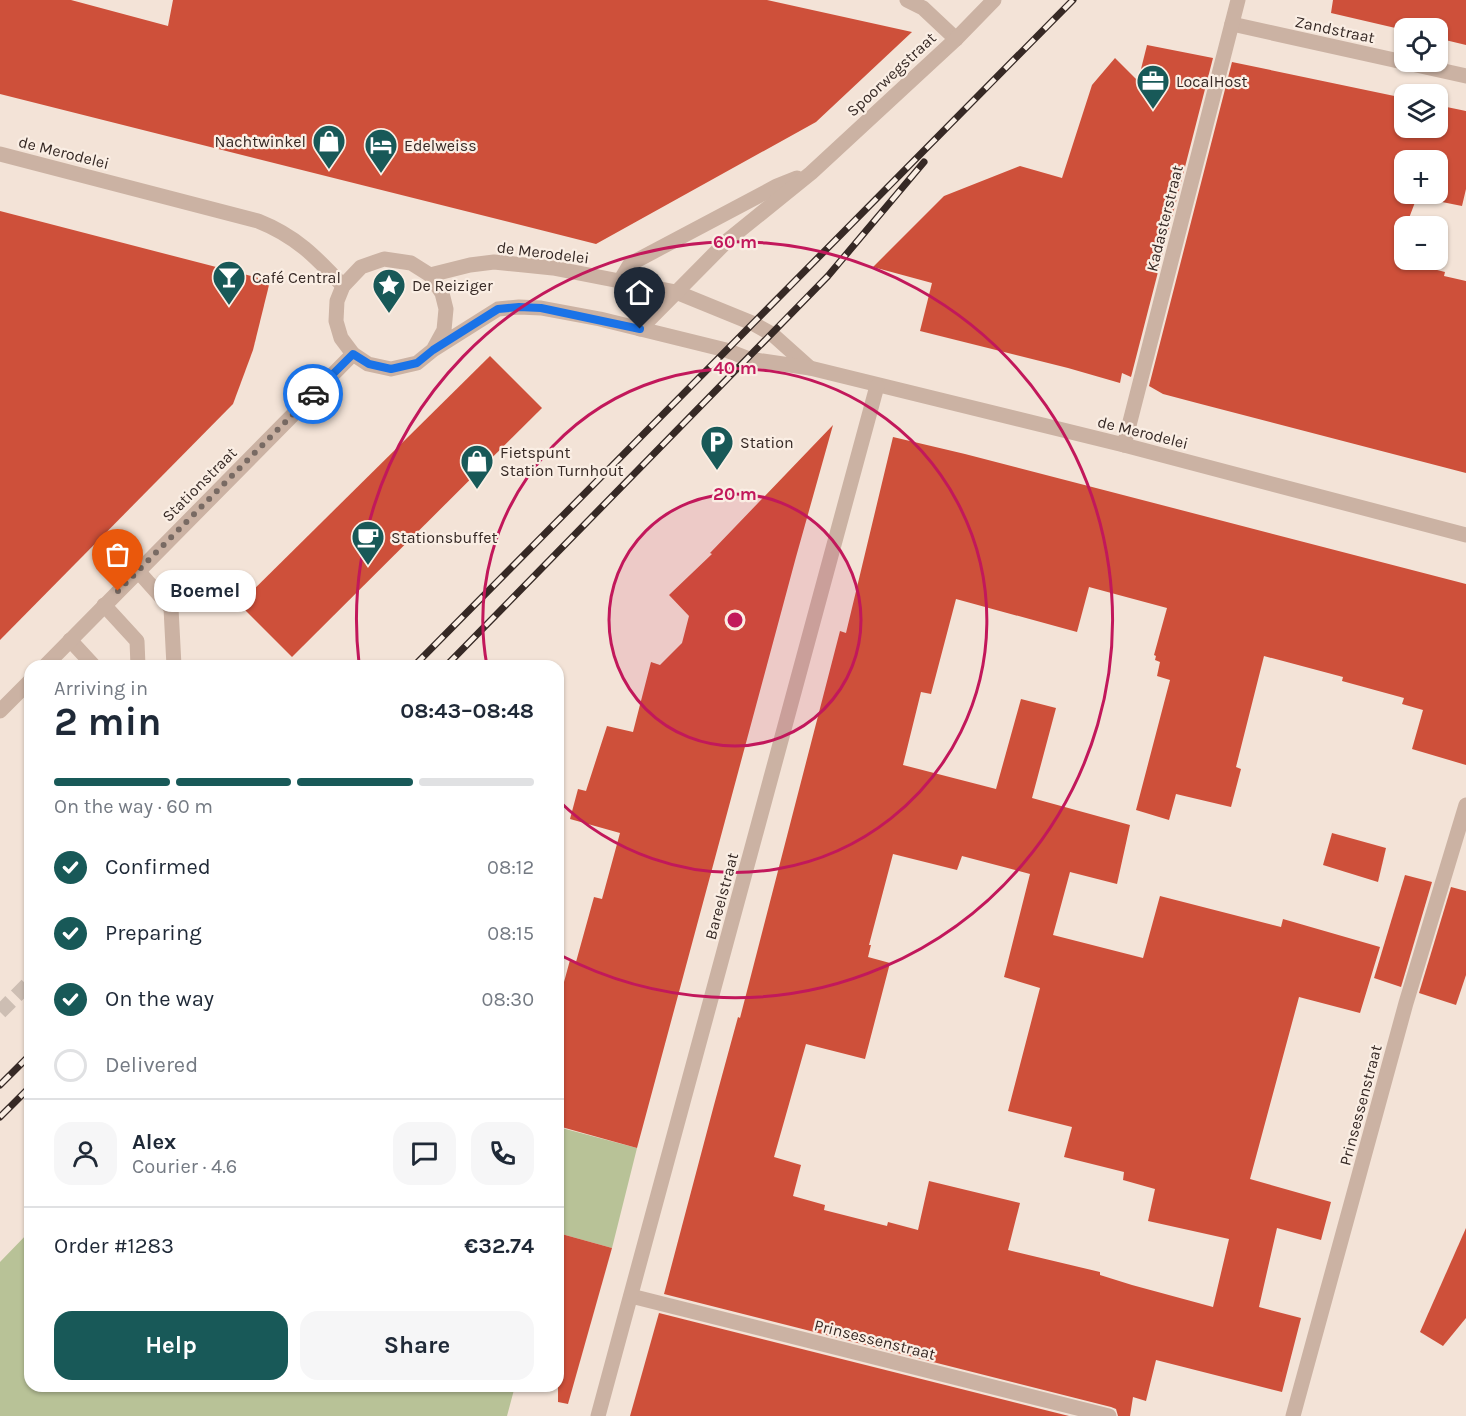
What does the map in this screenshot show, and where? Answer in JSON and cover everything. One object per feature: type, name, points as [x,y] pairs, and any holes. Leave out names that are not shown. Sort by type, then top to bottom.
[{"type":"street","points":[[907,0],[923,8],[956,39]]},
{"type":"street","name":"Spoorwegstraat","points":[[640,329],[728,240],[811,173],[956,39],[994,0]]},
{"type":"street","name":"Kadasterstraat","points":[[1124,445],[1238,0]]},
{"type":"street","name":"Zandstraat","points":[[1232,24],[1466,76]]},
{"type":"street","name":"de Merodelei","points":[[0,154],[258,221],[279,229],[311,252],[343,286]]},
{"type":"street","name":"Spoorwegstraat","points":[[620,281],[630,264],[777,186],[811,173]]},
{"type":"street","points":[[353,354],[341,338],[336,321],[337,301],[343,286],[361,267],[384,259],[411,263],[430,275],[442,293],[446,309],[444,330],[433,350]]},
{"type":"street","name":"de Merodelei","points":[[430,275],[470,265],[494,262],[553,268],[676,292],[752,323],[772,334],[810,368]]},
{"type":"street","name":"de Merodelei","points":[[353,354],[369,364],[391,369],[417,363],[433,350],[498,309],[541,308],[640,329],[726,350],[749,358],[810,368],[1124,445],[1466,535]]},
{"type":"street","name":"Stationstraat","points":[[51,660],[353,354]]},
{"type":"street","name":"Bareelstraat","points":[[598,1416],[878,386]]},
{"type":"street","points":[[138,571],[171,608],[174,660]]},
{"type":"street","points":[[104,605],[137,641],[138,660]]},
{"type":"street","points":[[70,640],[88,660]]},
{"type":"street","points":[[0,711],[24,687]]},
{"type":"street","name":"Prinsessenstraat","points":[[1293,1416],[1406,1003],[1466,805]]},
{"type":"street","name":"Prinsessenstraat","points":[[632,1296],[1109,1416]]},
{"type":"green space","points":[[564,1129],[637,1148],[612,1248],[564,1235]]},
{"type":"green space","points":[[24,1237],[24,1392],[513,1392],[507,1416],[0,1416],[0,1262]]},
{"type":"building","points":[[0,0],[71,0],[168,26],[173,0],[767,0],[912,32],[816,122],[596,244],[0,94]]},
{"type":"building","points":[[1333,0],[1466,0],[1466,45],[1448,41],[1448,18],[1394,18],[1394,28],[1331,13]]},
{"type":"building","points":[[1147,45],[1213,58],[1131,377],[1122,373],[1120,383],[920,331],[932,283],[873,267],[944,196],[1020,166],[1062,178],[1092,85],[1115,58],[1138,81]]},
{"type":"building","points":[[1232,62],[1394,96],[1394,138],[1448,138],[1448,107],[1466,111],[1466,189],[1462,206],[1448,203],[1448,150],[1394,150],[1394,204],[1414,204],[1410,216],[1394,216],[1394,270],[1437,270],[1445,272],[1444,276],[1466,281],[1466,473],[1163,394],[1149,386]]},
{"type":"building","points":[[0,211],[270,281],[253,350],[233,404],[0,640]]},
{"type":"building","points":[[490,356],[542,408],[292,657],[239,604]]},
{"type":"building","points":[[833,425],[637,1148],[564,1128],[564,982],[570,960],[576,962],[594,897],[602,899],[620,833],[570,819],[578,789],[586,791],[607,726],[633,732],[651,662],[660,665],[682,643],[689,616],[669,595],[712,554],[710,553]]},
{"type":"building","points":[[893,437],[1466,584],[1466,765],[1412,749],[1423,710],[1402,704],[1404,698],[1342,681],[1343,677],[1264,656],[1236,767],[1241,769],[1231,807],[1176,794],[1169,820],[1136,810],[1170,680],[1157,676],[1160,662],[1155,660],[1154,655],[1167,608],[1089,587],[1077,632],[956,599],[931,694],[921,692],[903,765],[996,789],[1021,699],[1056,708],[1032,798],[1130,825],[1117,884],[1070,872],[1053,935],[1143,958],[1160,896],[1281,927],[1283,919],[1380,947],[1360,1013],[1299,997],[1250,1179],[1331,1202],[1321,1240],[1277,1228],[1259,1307],[1301,1318],[1282,1392],[1156,1360],[1146,1401],[1133,1397],[1130,1416],[1118,1416],[1116,1409],[1111,1407],[664,1294],[738,1017],[740,1018],[840,631],[846,633]],"holes":[[[893,854],[957,870],[962,856],[1030,874],[1004,977],[1040,988],[1008,1111],[1072,1127],[1064,1157],[1124,1172],[1123,1180],[1155,1189],[1148,1221],[1229,1239],[1213,1307],[1132,1285],[1100,1275],[1100,1272],[1008,1250],[1020,1203],[929,1181],[918,1230],[888,1222],[887,1226],[824,1210],[825,1205],[793,1196],[801,1165],[774,1157],[806,1044],[865,1059],[890,963],[868,957],[871,945],[869,945]]]},
{"type":"building","points":[[1332,833],[1386,848],[1378,882],[1323,865]]},
{"type":"building","points":[[1405,875],[1432,882],[1401,987],[1374,978]]},
{"type":"building","points":[[1451,887],[1466,891],[1466,975],[1456,1005],[1419,993]]},
{"type":"building","points":[[1466,1228],[1466,1318],[1443,1346],[1420,1332]]},
{"type":"building","points":[[564,1235],[612,1248],[568,1404],[558,1402],[558,1392],[564,1392]]},
{"type":"building","points":[[659,1313],[1069,1416],[630,1416]]},
{"type":"tunnel","points":[[0,1012],[24,988]]},
{"type":"railway","points":[[420,660],[1073,0]]},
{"type":"railway","points":[[452,660],[828,276],[924,162]]},
{"type":"railway","points":[[0,1085],[24,1061]]},
{"type":"railway","points":[[0,1117],[24,1093]]},
{"type":"way so far","points":[[118,591],[313,394]]},
{"type":"place","name":"LocalHost","points":[[1153,110]]},
{"type":"place","name":"Nachtwinkel","points":[[329,170]]},
{"type":"place","name":"Edelweiss","points":[[381,174]]},
{"type":"place","name":"Café Central","points":[[229,306]]},
{"type":"place","name":"De Reiziger","points":[[389,314]]},
{"type":"place","name":"Station","points":[[717,471]]},
{"type":"place","name":"Fietspunt Station Turnhout","points":[[477,490]]},
{"type":"place","name":"Stationsbuffet","points":[[368,566]]},
{"type":"place","name":"Boemel","points":[[118,591]]},
{"type":"route","points":[[313,394],[353,354],[369,364],[391,369],[417,363],[433,350],[498,309],[541,308],[640,329]]}]
